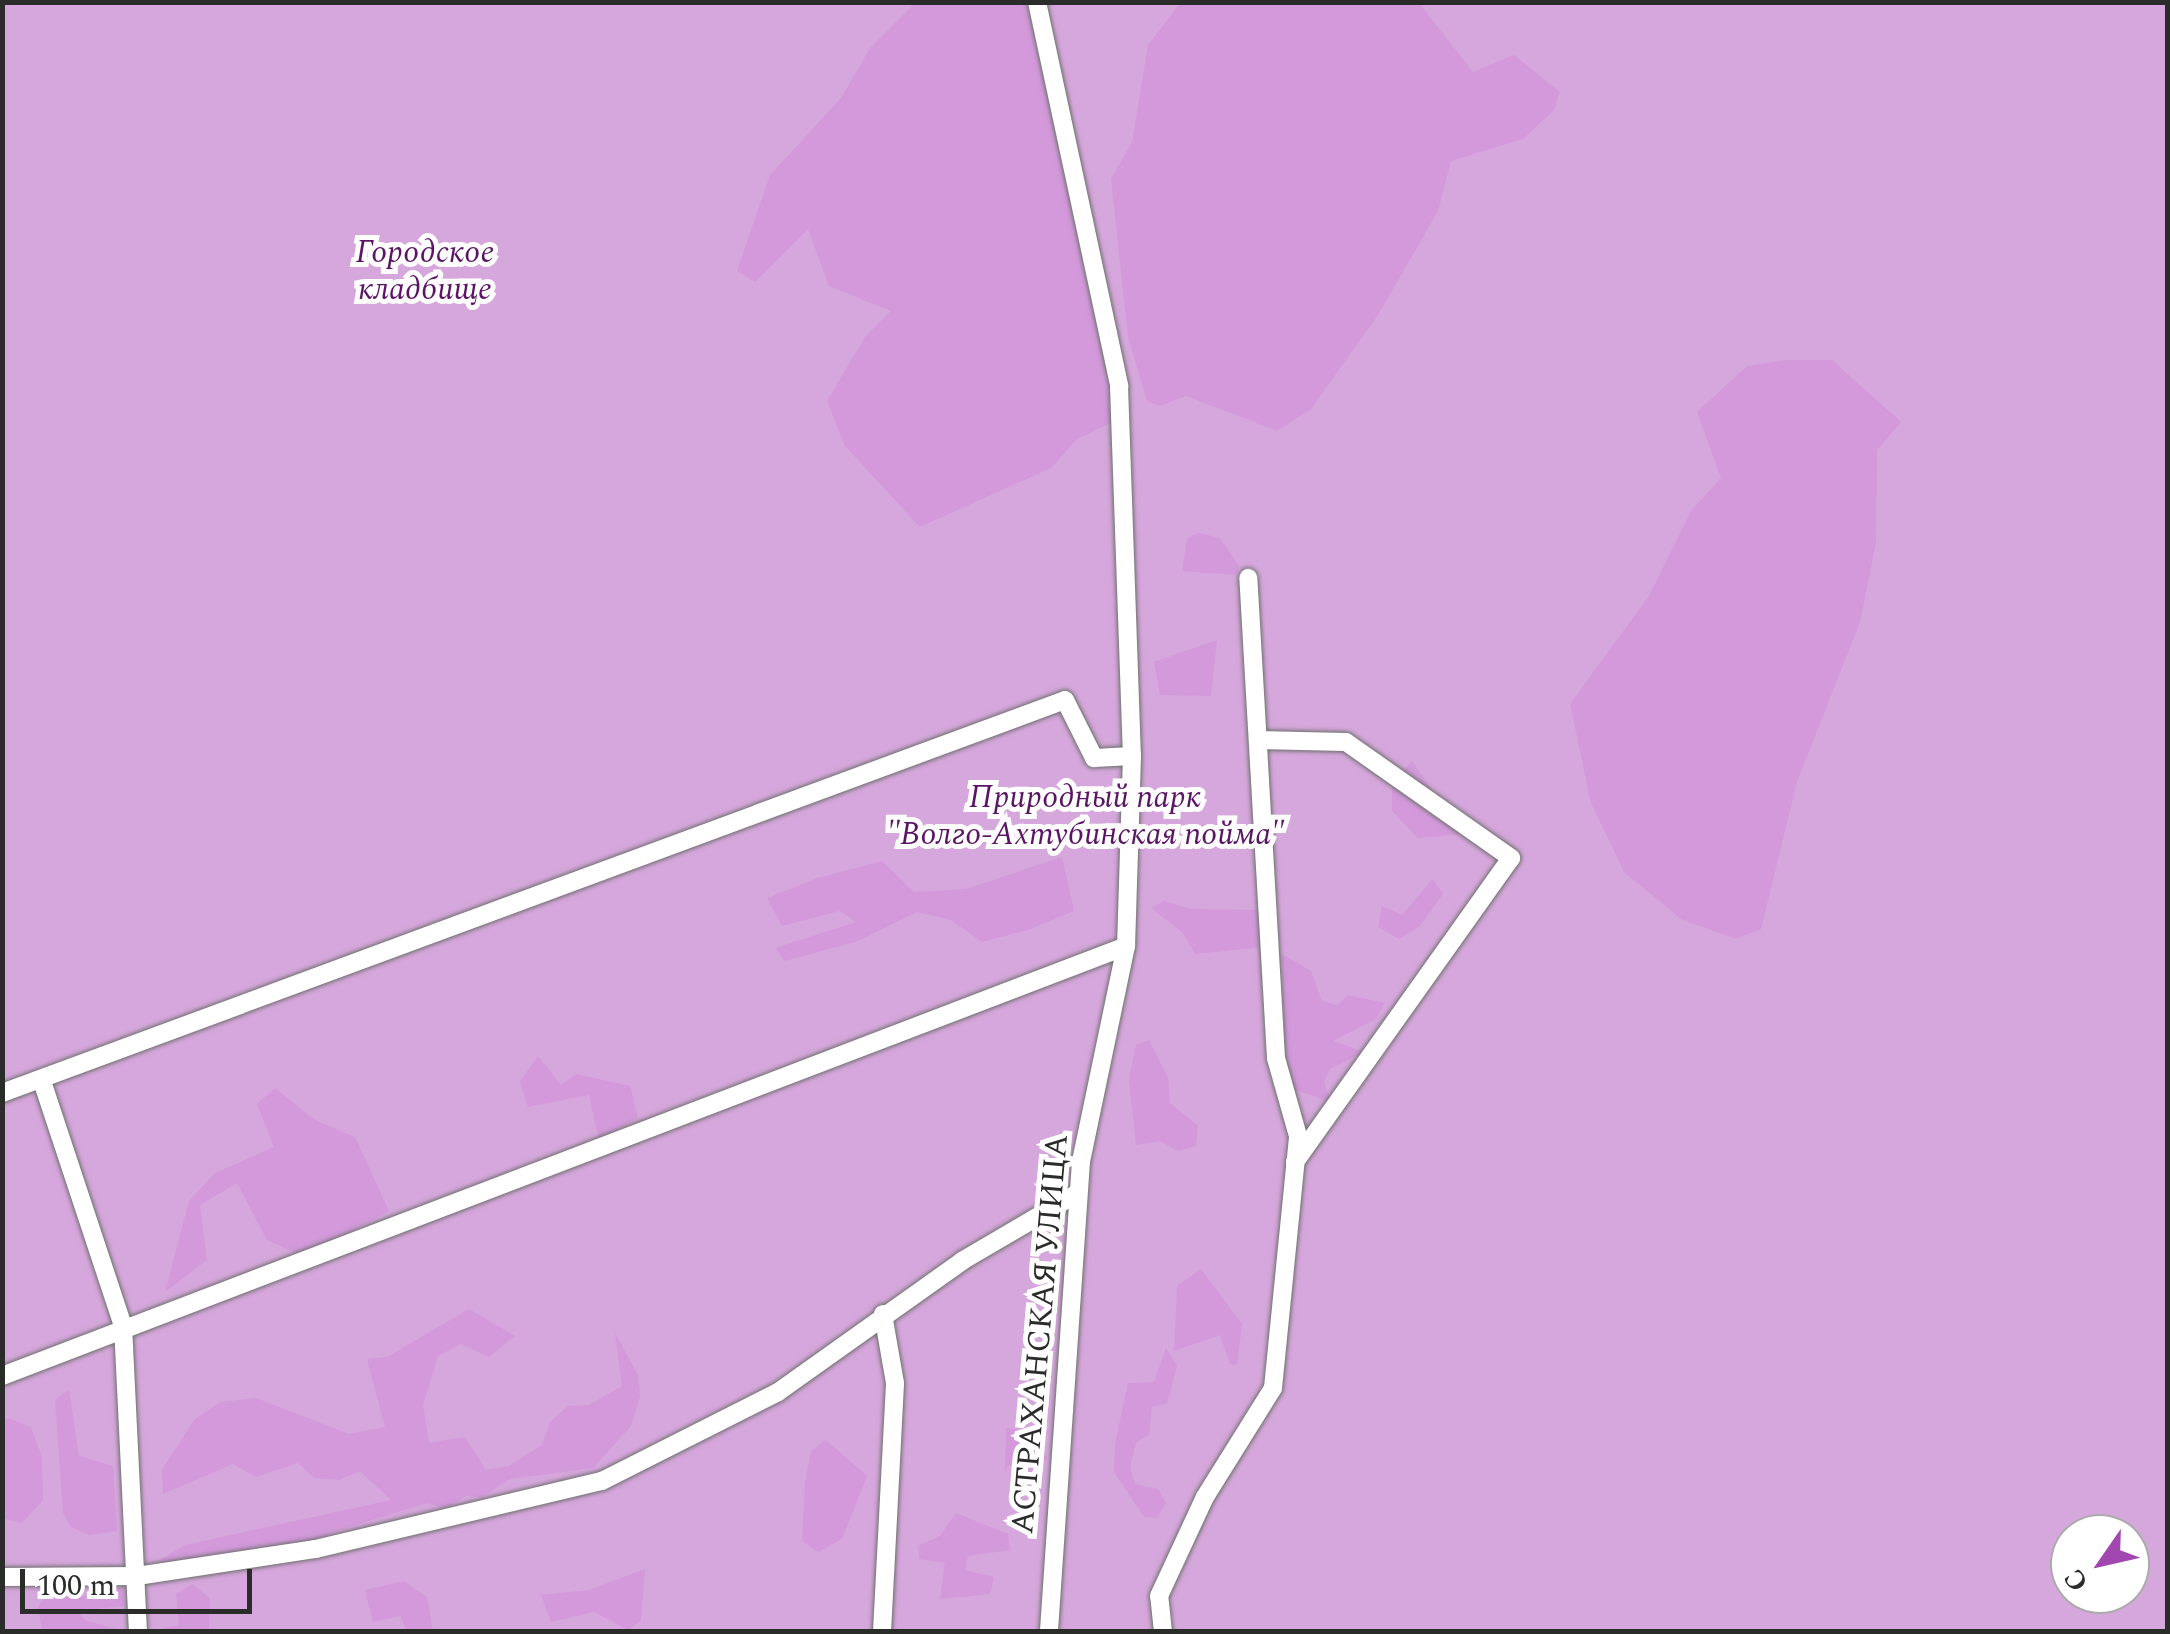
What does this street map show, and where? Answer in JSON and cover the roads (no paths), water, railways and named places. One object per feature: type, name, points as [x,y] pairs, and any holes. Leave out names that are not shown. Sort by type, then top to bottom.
[{"type":"street","name":"АСТРАХАНСКАЯ УЛИЦА","points":[[1037,2],[1119,386],[1132,756],[1126,946],[1078,1193],[1049,1632]]},
{"type":"street","points":[[1163,1632],[1159,1596],[1205,1497],[1273,1388],[1292,1166],[1298,1136],[1276,1058],[1248,578]]},
{"type":"street","points":[[2,1093],[1065,700],[1094,758],[1132,756]]},
{"type":"street","points":[[1258,740],[1346,742],[1511,858],[1292,1166]]},
{"type":"street","points":[[2,1376],[123,1326],[1126,946]]},
{"type":"street","points":[[42,1081],[123,1326],[138,1632]]},
{"type":"street","points":[[2,1577],[137,1576],[316,1549],[602,1481],[778,1392],[882,1314],[1078,1193]]},
{"type":"street","points":[[882,1314],[895,1383],[882,1632]]},
{"type":"park label","name":"Городское кладбище","points":[[425,272]]},
{"type":"park label","name":"Природный парк \"Волго-Ахтубинская пойма\"","points":[[1085,818]]}]
